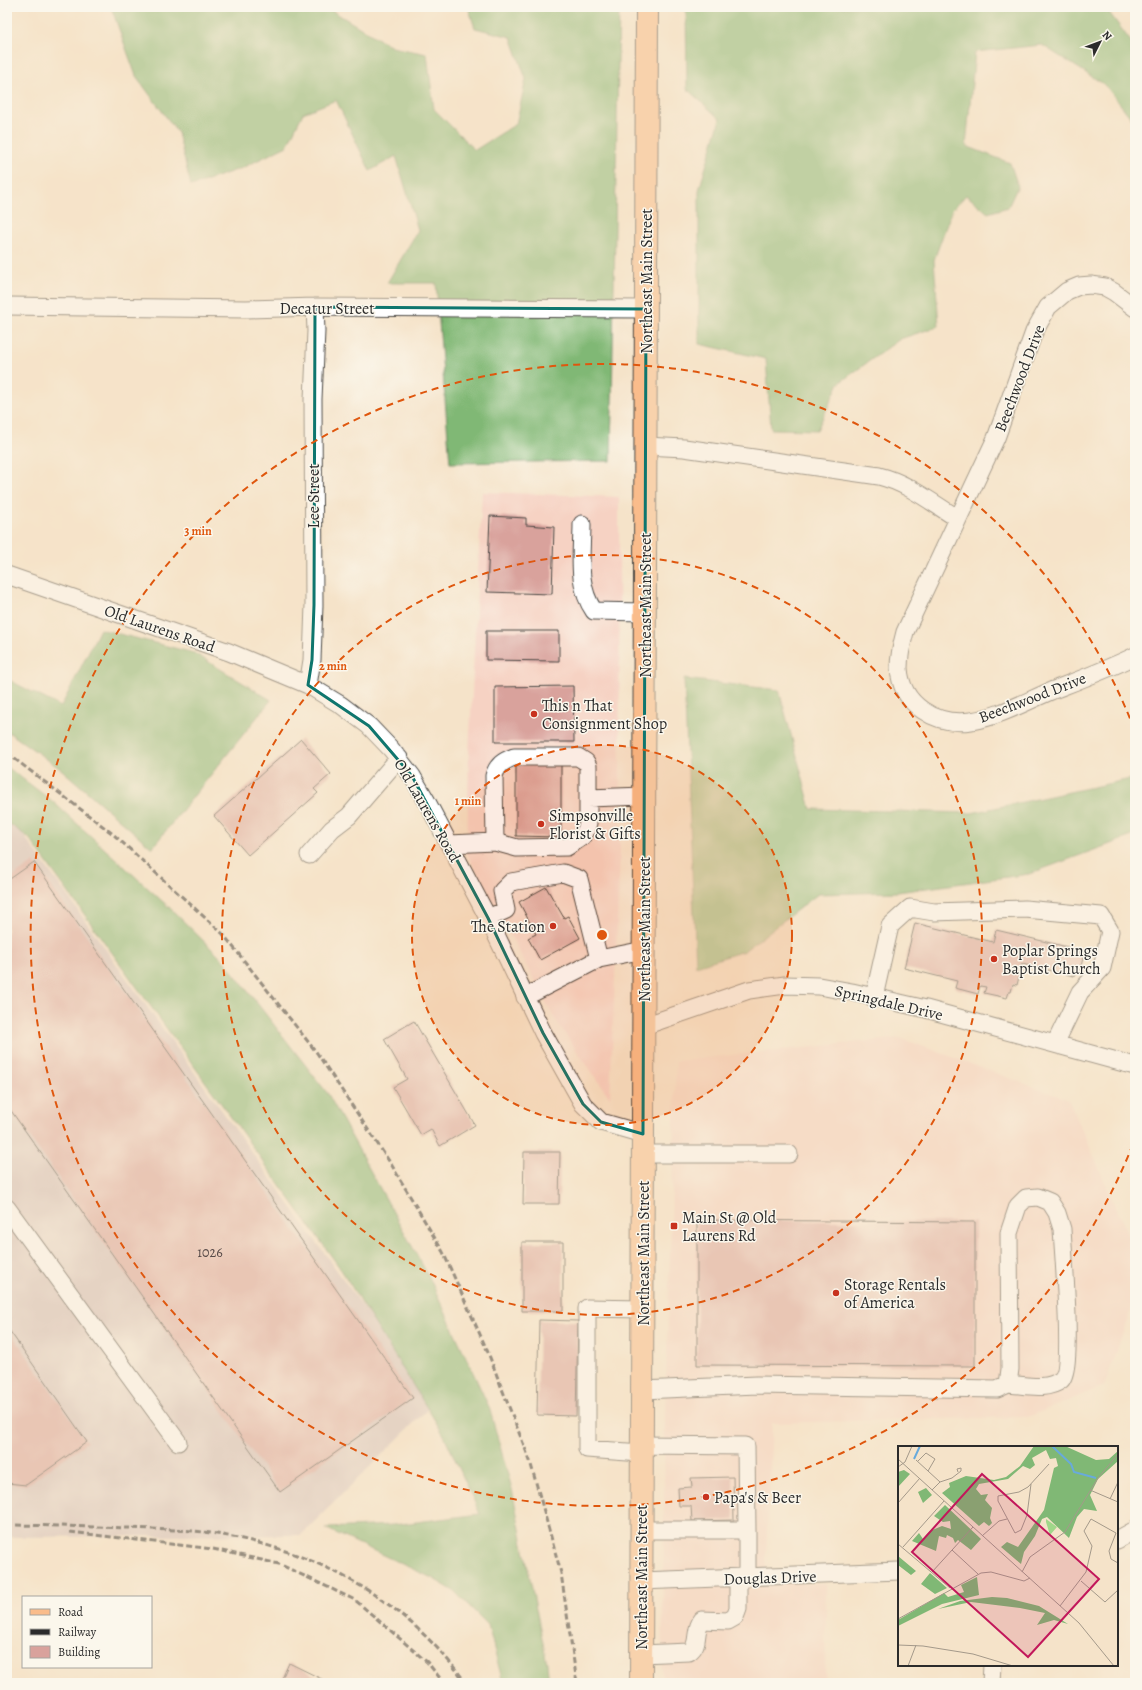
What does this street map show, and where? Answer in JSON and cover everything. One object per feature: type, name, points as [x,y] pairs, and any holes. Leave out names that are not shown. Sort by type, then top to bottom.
[{"type":"main road","name":"Northeast Main Street","points":[[641,1683],[640,1581],[644,1026],[644,612],[647,7]]},
{"type":"street","name":"Beechwood Drive","points":[[1135,308],[1105,287],[1091,285],[1080,286],[1067,291],[1048,307],[1034,332],[996,438],[957,518],[906,632],[900,652],[899,667],[903,684],[909,696],[919,708],[931,716],[945,720],[963,721],[989,716],[1135,656]]},
{"type":"street","name":"Decatur Street","points":[[7,306],[646,309]]},
{"type":"street","name":"Lee Street","points":[[308,685],[312,660],[314,605],[313,398],[316,331],[315,307]]},
{"type":"street","points":[[646,446],[684,448],[891,478],[909,487],[957,518]]},
{"type":"street","points":[[582,524],[582,582],[587,601],[594,611],[644,612]]},
{"type":"street","name":"Old Laurens Road","points":[[7,575],[229,652],[308,685],[341,705],[369,726],[399,758],[416,782],[488,918],[525,997],[557,1059],[583,1104],[590,1112],[601,1122],[643,1144],[789,1154]]},
{"type":"street","points":[[448,844],[495,842],[517,848],[567,847],[576,843],[586,830],[588,798],[588,766],[586,762],[578,757],[514,757],[505,760],[497,768],[494,776],[495,842]]},
{"type":"street","points":[[309,855],[332,829],[349,816],[399,758]]},
{"type":"street","points":[[588,798],[644,796]]},
{"type":"street","points":[[488,918],[506,910],[502,891],[511,882],[563,873],[578,880],[598,959]]},
{"type":"street","points":[[874,997],[890,926],[910,908],[934,912],[1025,909],[1101,916],[1110,931],[1102,968],[1080,992],[1055,1044]]},
{"type":"street","points":[[525,997],[598,959],[644,950]]},
{"type":"street","name":"Springdale Drive","points":[[644,1026],[732,995],[767,986],[819,986],[874,997],[1135,1066]]},
{"type":"street","points":[[642,1390],[758,1385],[997,1389],[1008,1384],[1052,1386],[1063,1378],[1067,1368],[1068,1335],[1062,1228],[1057,1213],[1050,1202],[1038,1197],[1026,1198],[1018,1206],[1009,1234],[1010,1369],[1008,1384]]},
{"type":"street","points":[[7,1208],[178,1442]]},
{"type":"street","points":[[640,1654],[688,1652],[694,1648],[697,1641],[698,1625],[702,1620],[728,1621],[735,1617],[738,1609],[747,1530],[746,1446],[586,1449],[587,1308],[642,1309]]},
{"type":"street","points":[[641,1530],[747,1530]]},
{"type":"street","points":[[1118,1539],[1135,1530]]},
{"type":"street","name":"Douglas Drive","points":[[640,1581],[898,1571]]},
{"type":"street","points":[[991,1683],[992,1666]]},
{"type":"highlighted area","points":[[315,307],[646,309],[643,1134],[601,1122],[583,1104],[543,1033],[488,918],[412,776],[369,726],[308,685],[312,660],[314,605]]},
{"type":"shaded area","points":[[482,492],[619,497],[620,853],[610,1098],[556,1021],[467,854],[469,754]]},
{"type":"shaded area","points":[[7,812],[433,1404],[301,1535],[7,1537]]},
{"type":"shaded area","points":[[900,1038],[1069,1100],[1135,1250],[1135,1298],[1104,1386],[1028,1417],[772,1423],[765,1582],[826,1584],[825,1683],[662,1683],[665,1415],[676,1061]]},
{"type":"green space","points":[[111,7],[326,7],[392,47],[427,54],[434,109],[475,150],[516,124],[526,79],[511,37],[475,28],[468,7],[619,7],[611,461],[450,463],[436,283],[387,283],[418,230],[396,156],[370,171],[336,100],[303,113],[287,146],[242,168],[191,186],[178,133],[136,76]]},
{"type":"green space","points":[[686,7],[1105,7],[1135,47],[1135,123],[1105,85],[1042,45],[975,52],[966,146],[1010,163],[1018,186],[1008,207],[988,213],[966,195],[952,210],[934,260],[939,326],[900,339],[839,383],[817,430],[771,429],[766,359],[699,344],[699,190],[720,119],[687,89]]},
{"type":"green space","points":[[100,629],[194,653],[271,700],[152,848],[62,770],[7,731],[7,679],[61,707]]},
{"type":"green space","points":[[684,679],[779,690],[811,809],[971,813],[1135,778],[1135,835],[1029,874],[898,892],[818,894],[744,951],[696,966]]},
{"type":"green space","points":[[7,767],[51,800],[171,909],[225,962],[328,1094],[429,1277],[489,1407],[512,1489],[547,1663],[549,1683],[503,1683],[488,1625],[454,1591],[432,1578],[325,1528],[393,1525],[480,1514],[444,1435],[340,1268],[29,838],[7,822]]},
{"type":"building","points":[[490,516],[526,518],[526,525],[554,527],[552,594],[487,592]]},
{"type":"building","points":[[486,631],[559,631],[559,661],[486,660]]},
{"type":"building","name":"This n That Consignment Shop","points":[[573,686],[574,742],[495,742],[495,687]]},
{"type":"building","points":[[301,739],[331,774],[314,789],[318,793],[248,855],[214,816]]},
{"type":"building","points":[[516,765],[561,765],[561,837],[516,836]]},
{"type":"building","points":[[34,862],[413,1398],[280,1492],[7,1105],[7,881]]},
{"type":"building","name":"The Station","points":[[546,887],[564,918],[568,916],[580,938],[540,960],[528,938],[536,934],[519,902]]},
{"type":"building","name":"Poplar Springs Baptist Church","points":[[915,923],[993,942],[996,930],[1080,950],[1079,953],[1084,954],[1080,970],[1075,969],[1074,976],[1022,964],[1017,985],[1013,984],[1011,992],[1009,992],[1007,998],[984,993],[986,987],[980,986],[978,994],[955,988],[957,981],[904,968]]},
{"type":"building","points":[[414,1021],[475,1125],[440,1146],[431,1129],[421,1135],[393,1087],[407,1079],[384,1039]]},
{"type":"building","points":[[524,1152],[560,1152],[559,1204],[523,1204]]},
{"type":"building","name":"Storage Rentals of America","points":[[697,1220],[975,1222],[975,1366],[697,1365]]},
{"type":"building","points":[[522,1242],[563,1242],[563,1311],[522,1311]]},
{"type":"building","points":[[539,1320],[578,1321],[576,1416],[537,1415]]},
{"type":"building","points":[[7,1327],[87,1442],[26,1485],[7,1483]]},
{"type":"building","name":"Papa's & Beer","points":[[733,1477],[734,1520],[692,1521],[691,1506],[679,1506],[678,1488],[692,1487],[691,1478]]},
{"type":"building","points":[[289,1663],[330,1683],[280,1683]]},
{"type":"railway","points":[[7,753],[113,834],[223,934],[317,1053],[391,1164],[443,1252],[487,1350],[530,1461],[561,1573],[577,1683]]},
{"type":"railway","points":[[16,1525],[197,1531],[242,1539],[280,1549],[316,1563],[351,1580],[383,1601],[413,1625],[441,1652],[466,1683]]},
{"type":"railway","points":[[70,1532],[213,1549],[279,1564],[355,1600],[427,1662],[444,1683]]},
{"type":"place","name":"This n That Consignment Shop","points":[[534,714]]},
{"type":"place","name":"Simpsonville Florist & Gifts","points":[[541,824]]},
{"type":"place","name":"The Station","points":[[553,926]]},
{"type":"place","name":"Poplar Springs Baptist Church","points":[[994,959]]},
{"type":"place","name":"Main St @ Old Laurens Rd","points":[[674,1226]]},
{"type":"place","name":"Storage Rentals of America","points":[[836,1293]]},
{"type":"place","name":"Papa's & Beer","points":[[706,1497]]}]
